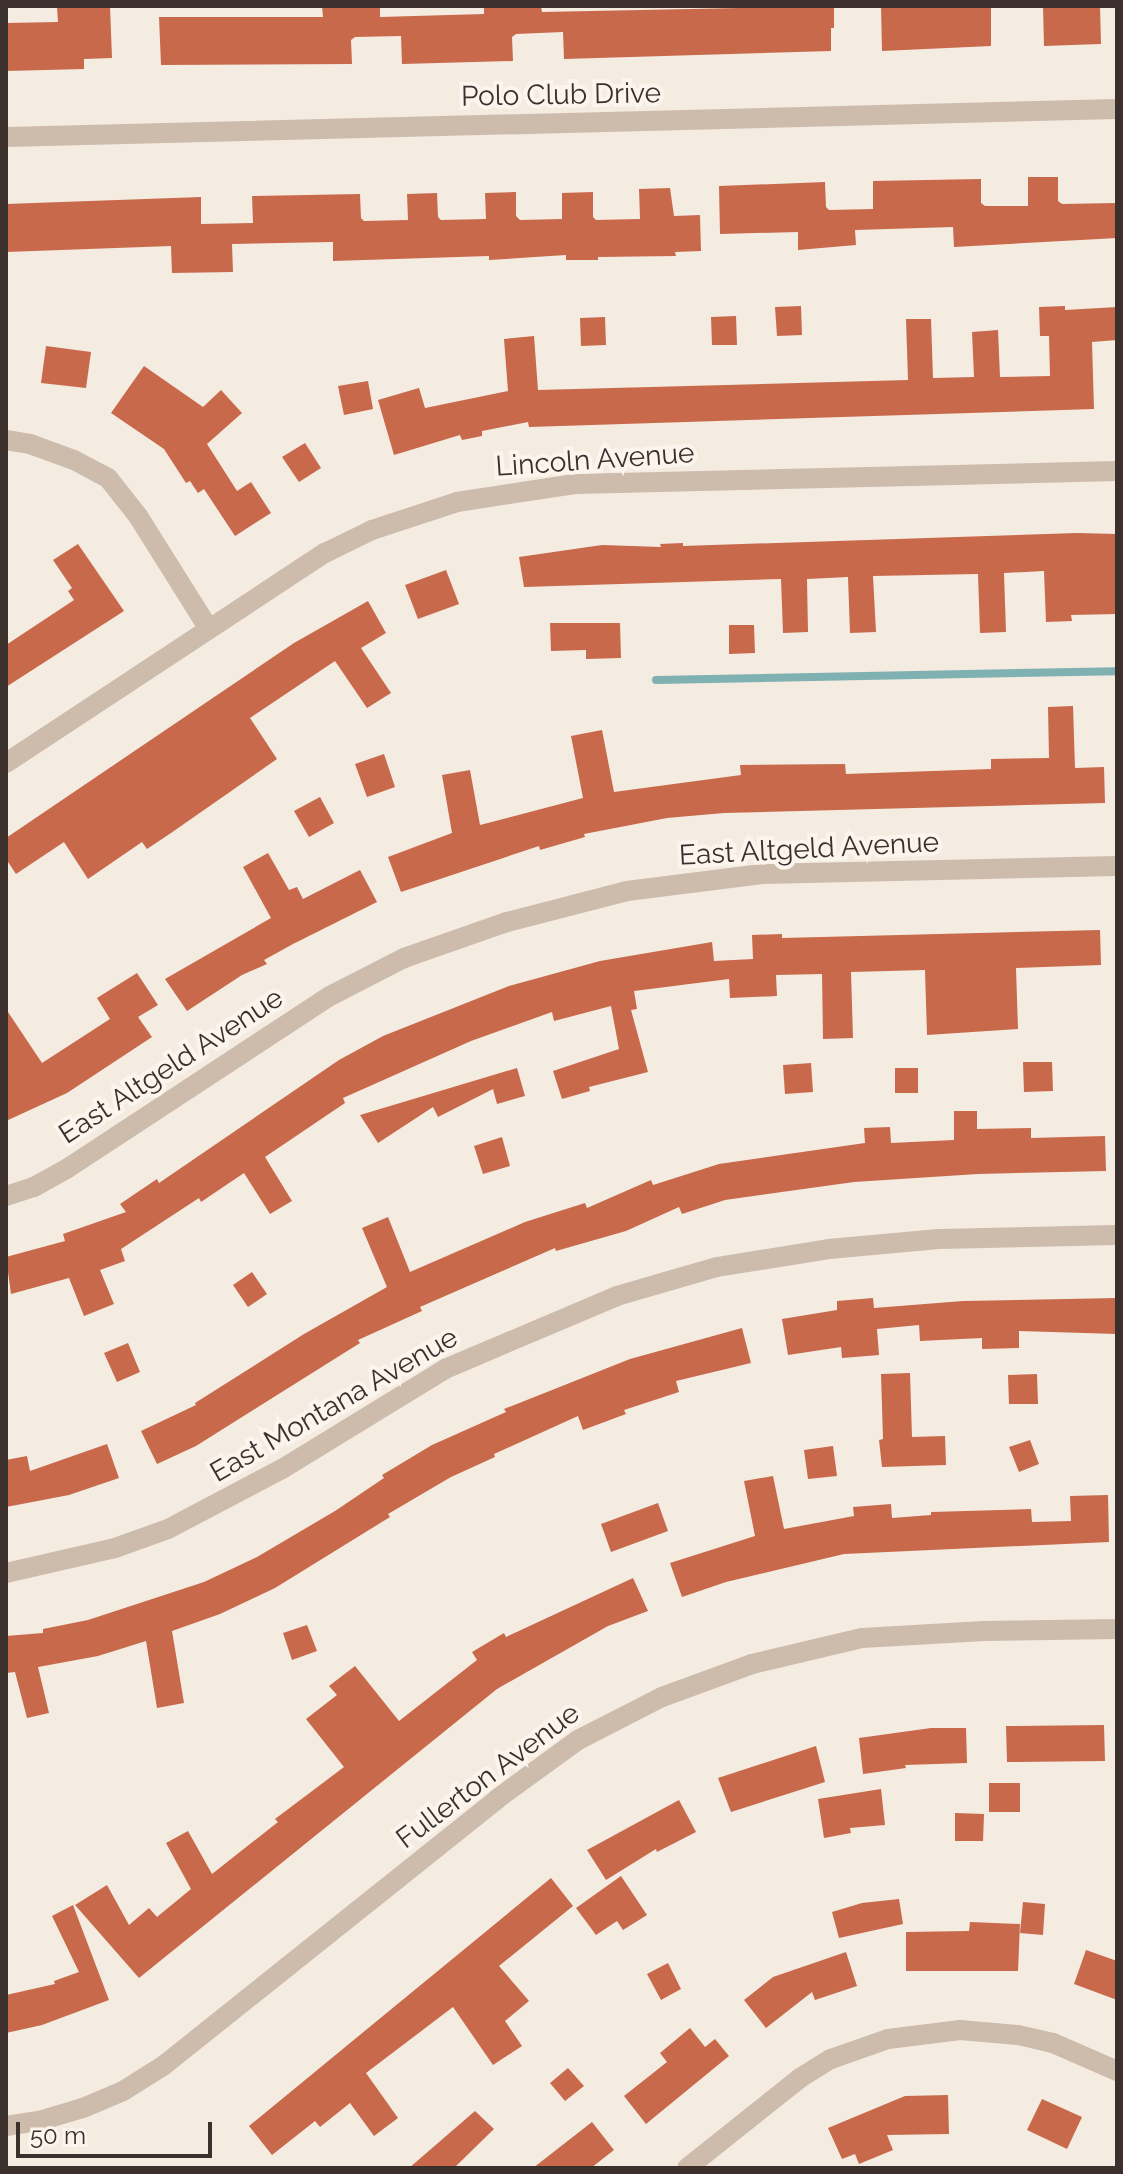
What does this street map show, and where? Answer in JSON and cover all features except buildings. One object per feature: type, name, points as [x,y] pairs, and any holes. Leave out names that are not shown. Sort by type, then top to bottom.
[{"type":"street","name":"Polo Club Drive","points":[[6,137],[1117,109]]},
{"type":"street","points":[[6,440],[30,444],[74,460],[108,478],[138,516],[209,629]]},
{"type":"street","name":"Lincoln Avenue","points":[[6,763],[279,581],[361,536],[429,510],[488,495],[575,484],[1117,471]]},
{"type":"street","name":"East Altgeld Avenue","points":[[6,1196],[34,1187],[68,1168],[330,996],[404,958],[507,922],[627,891],[762,874],[1117,866]]},
{"type":"street","name":"East Montana Avenue","points":[[6,1573],[115,1548],[168,1529],[269,1477],[445,1369],[617,1296],[717,1267],[829,1249],[939,1239],[1117,1235]]},
{"type":"street","name":"Fullerton Avenue","points":[[6,2126],[39,2121],[83,2108],[123,2091],[163,2066],[497,1799],[578,1740],[662,1697],[752,1664],[862,1638],[984,1631],[1117,1629]]},
{"type":"street","points":[[687,2168],[800,2078],[831,2059],[888,2039],[960,2030],[1018,2035],[1053,2043],[1117,2071]]},
{"type":"waterway","points":[[656,680],[1117,671]]}]
